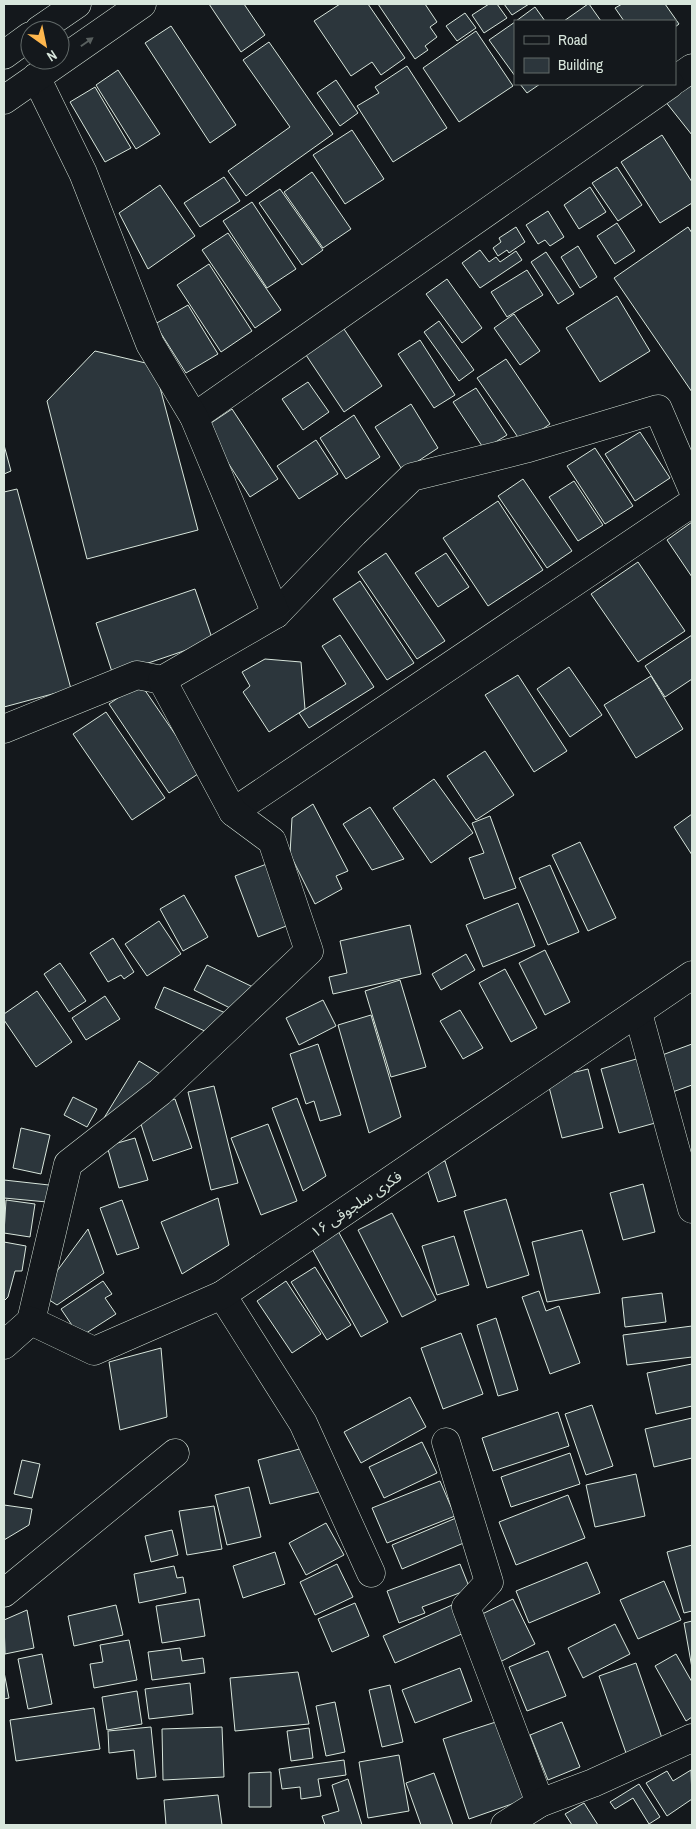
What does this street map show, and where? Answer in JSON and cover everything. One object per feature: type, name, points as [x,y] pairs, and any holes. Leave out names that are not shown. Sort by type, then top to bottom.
[{"type":"street","points":[[54,20],[77,4]]},
{"type":"street","points":[[4,100],[142,4]]},
{"type":"street","points":[[4,55],[20,43]]},
{"type":"street","points":[[676,79],[692,68]]},
{"type":"street","points":[[36,77],[83,173],[150,344],[194,416],[276,614]]},
{"type":"street","points":[[194,416],[669,85]]},
{"type":"street","points":[[4,729],[137,675],[162,680],[276,614],[354,533],[412,477],[525,448],[658,409],[692,488]]},
{"type":"street","points":[[233,812],[692,502]]},
{"type":"street","points":[[4,1345],[31,1321],[68,1164],[160,1092],[309,951],[272,842],[233,812],[162,680]]},
{"type":"street","name":"فکری سلجوقی ۱۶","points":[[31,1321],[94,1351],[222,1295],[692,975]]},
{"type":"street","points":[[638,1013],[692,1209]]},
{"type":"street","points":[[222,1295],[303,1423],[371,1573]]},
{"type":"street","points":[[446,1442],[489,1582],[466,1607],[540,1803]]},
{"type":"street","points":[[4,1593],[175,1453]]},
{"type":"street","points":[[505,1825],[540,1803],[593,1783],[692,1738]]},
{"type":"building","points":[[209,4],[244,4],[265,35],[241,52]]},
{"type":"building","points":[[340,4],[368,4],[405,58],[381,75],[372,62],[351,76],[314,21]]},
{"type":"building","points":[[378,4],[425,4],[437,22],[430,27],[437,37],[425,46],[428,50],[415,59]]},
{"type":"building","points":[[489,4],[497,4],[507,18],[484,33],[472,15]]},
{"type":"building","points":[[504,4],[529,4],[512,15]]},
{"type":"building","points":[[589,4],[600,20],[565,20]]},
{"type":"building","points":[[622,4],[665,4],[679,24],[676,26],[676,20],[623,20],[615,8]]},
{"type":"building","points":[[535,7],[544,20],[517,20]]},
{"type":"building","points":[[465,13],[476,28],[457,41],[446,26]]},
{"type":"building","points":[[514,23],[514,75],[489,40]]},
{"type":"building","points":[[171,26],[236,125],[210,143],[145,43]]},
{"type":"building","points":[[476,31],[513,86],[459,122],[423,68]]},
{"type":"building","points":[[269,42],[333,134],[246,196],[228,171],[290,127],[243,60]]},
{"type":"building","points":[[407,66],[447,128],[393,162],[357,106],[379,93],[375,87]]},
{"type":"building","points":[[118,70],[160,134],[136,149],[96,85]]},
{"type":"building","points":[[692,79],[692,135],[665,101]]},
{"type":"building","points":[[336,80],[358,113],[340,126],[317,93]]},
{"type":"building","points":[[521,85],[539,85],[527,93]]},
{"type":"building","points":[[95,87],[131,148],[105,162],[70,102]]},
{"type":"building","points":[[352,130],[384,179],[345,204],[313,155]]},
{"type":"building","points":[[662,135],[692,182],[692,203],[660,223],[621,162]]},
{"type":"building","points":[[617,167],[642,205],[618,221],[592,183]]},
{"type":"building","points":[[312,172],[351,229],[323,248],[284,192]]},
{"type":"building","points":[[224,177],[240,201],[200,227],[184,203]]},
{"type":"building","points":[[160,185],[195,236],[148,269],[119,213]]},
{"type":"building","points":[[590,187],[606,212],[579,229],[564,205]]},
{"type":"building","points":[[280,189],[323,250],[302,265],[259,203]]},
{"type":"building","points":[[252,202],[296,269],[267,288],[223,221]]},
{"type":"building","points":[[548,211],[564,237],[550,246],[545,240],[538,244],[526,225]]},
{"type":"building","points":[[617,223],[635,251],[615,264],[597,236]]},
{"type":"building","points":[[516,227],[525,242],[509,253],[507,250],[498,256],[493,248],[501,242],[499,238]]},
{"type":"building","points":[[688,227],[692,233],[692,392],[614,278]]},
{"type":"building","points":[[228,233],[281,310],[255,328],[202,250]]},
{"type":"building","points":[[578,246],[597,277],[580,288],[561,257]]},
{"type":"building","points":[[480,250],[489,262],[496,257],[500,262],[516,251],[522,260],[480,288],[462,263]]},
{"type":"building","points":[[546,252],[574,294],[558,304],[531,262]]},
{"type":"building","points":[[209,264],[252,331],[221,352],[177,285]]},
{"type":"building","points":[[527,270],[543,295],[507,317],[491,292]]},
{"type":"building","points":[[447,279],[482,328],[462,343],[426,294]]},
{"type":"building","points":[[617,296],[650,351],[600,382],[566,328]]},
{"type":"building","points":[[188,305],[218,354],[186,373],[155,324]]},
{"type":"building","points":[[514,314],[540,351],[520,365],[494,328]]},
{"type":"building","points":[[439,321],[474,370],[459,381],[424,332]]},
{"type":"building","points":[[342,326],[382,386],[344,412],[304,352]]},
{"type":"building","points":[[420,340],[455,395],[434,408],[398,354]]},
{"type":"building","points":[[95,351],[154,365],[198,530],[87,559],[47,401]]},
{"type":"building","points":[[506,359],[550,424],[522,443],[477,378]]},
{"type":"building","points":[[308,382],[329,412],[303,430],[282,399]]},
{"type":"building","points":[[476,388],[507,435],[484,449],[453,402]]},
{"type":"building","points":[[411,404],[438,448],[403,471],[375,427]]},
{"type":"building","points":[[232,409],[278,479],[250,497],[205,427]]},
{"type":"building","points":[[354,415],[380,457],[346,479],[320,438]]},
{"type":"building","points":[[640,432],[670,478],[635,501],[605,454]]},
{"type":"building","points":[[316,440],[338,474],[299,499],[277,466]]},
{"type":"building","points":[[4,445],[11,471],[4,474]]},
{"type":"building","points":[[595,448],[633,506],[605,524],[567,466]]},
{"type":"building","points":[[523,479],[572,551],[547,568],[498,496]]},
{"type":"building","points":[[574,481],[603,525],[578,541],[549,497]]},
{"type":"building","points":[[17,489],[71,689],[4,707],[4,492]]},
{"type":"building","points":[[498,501],[543,570],[488,606],[443,538]]},
{"type":"building","points":[[692,522],[692,577],[667,540]]},
{"type":"building","points":[[386,553],[445,641],[417,659],[358,572]]},
{"type":"building","points":[[446,553],[469,587],[438,607],[415,573]]},
{"type":"building","points":[[638,562],[685,631],[638,662],[591,594]]},
{"type":"building","points":[[360,581],[414,663],[387,680],[333,599]]},
{"type":"building","points":[[195,589],[213,641],[113,675],[96,623]]},
{"type":"building","points":[[340,635],[374,687],[309,728],[299,713],[346,684],[322,646]]},
{"type":"building","points":[[692,635],[692,679],[665,697],[645,666]]},
{"type":"building","points":[[265,659],[301,662],[305,709],[269,732],[243,692],[250,686],[242,672]]},
{"type":"building","points":[[569,667],[602,715],[570,737],[537,689]]},
{"type":"building","points":[[518,675],[567,751],[534,772],[485,695]]},
{"type":"building","points":[[651,676],[683,729],[636,758],[604,705]]},
{"type":"building","points":[[140,683],[201,772],[169,793],[109,704]]},
{"type":"building","points":[[106,712],[165,798],[132,820],[73,734]]},
{"type":"building","points":[[485,751],[514,795],[476,820],[447,776]]},
{"type":"building","points":[[434,779],[473,833],[431,863],[393,808]]},
{"type":"building","points":[[313,804],[348,871],[336,876],[342,889],[315,904],[290,854],[292,818]]},
{"type":"building","points":[[370,807],[404,859],[372,870],[343,824]]},
{"type":"building","points":[[692,814],[692,855],[674,827]]},
{"type":"building","points":[[490,816],[516,888],[484,899],[469,858],[484,853],[472,823]]},
{"type":"building","points":[[580,842],[616,918],[588,931],[552,855]]},
{"type":"building","points":[[272,862],[294,923],[258,937],[235,876]]},
{"type":"building","points":[[550,865],[579,932],[548,945],[519,878]]},
{"type":"building","points":[[184,895],[208,937],[183,951],[160,909]]},
{"type":"building","points":[[518,903],[535,946],[483,967],[466,925]]},
{"type":"building","points":[[159,921],[181,954],[147,976],[125,944]]},
{"type":"building","points":[[410,925],[421,974],[333,994],[329,977],[347,973],[340,941]]},
{"type":"building","points":[[113,938],[134,972],[124,979],[121,975],[108,982],[90,953]]},
{"type":"building","points":[[545,950],[570,1002],[545,1015],[519,963]]},
{"type":"building","points":[[466,954],[475,970],[441,990],[432,974]]},
{"type":"building","points":[[60,963],[86,1001],[69,1012],[44,974]]},
{"type":"building","points":[[207,965],[253,987],[232,1009],[194,990]]},
{"type":"building","points":[[505,969],[537,1028],[511,1042],[479,983]]},
{"type":"building","points":[[400,980],[426,1067],[391,1077],[365,991]]},
{"type":"building","points":[[164,987],[228,1014],[209,1033],[155,1008]]},
{"type":"building","points":[[37,991],[72,1042],[36,1067],[4,1020],[4,1014]]},
{"type":"building","points":[[105,996],[120,1019],[86,1040],[72,1018]]},
{"type":"building","points":[[323,1000],[336,1026],[299,1045],[286,1018]]},
{"type":"building","points":[[460,1010],[483,1048],[463,1059],[440,1021]]},
{"type":"building","points":[[371,1015],[401,1117],[369,1133],[338,1025]]},
{"type":"building","points":[[318,1044],[341,1115],[320,1121],[314,1101],[306,1104],[290,1054]]},
{"type":"building","points":[[692,1044],[692,1085],[667,1094],[654,1058]]},
{"type":"building","points":[[647,1056],[666,1120],[619,1133],[601,1069]]},
{"type":"building","points":[[139,1061],[162,1075],[113,1122],[104,1118]]},
{"type":"building","points":[[588,1069],[603,1128],[562,1138],[547,1079]]},
{"type":"building","points":[[214,1086],[238,1183],[211,1190],[188,1092]]},
{"type":"building","points":[[73,1097],[97,1109],[87,1127],[64,1115]]},
{"type":"building","points":[[297,1098],[326,1176],[303,1191],[272,1108]]},
{"type":"building","points":[[175,1099],[192,1148],[153,1161],[137,1112]]},
{"type":"building","points":[[268,1124],[297,1201],[261,1215],[231,1138]]},
{"type":"building","points":[[21,1128],[50,1135],[41,1174],[13,1168]]},
{"type":"building","points":[[135,1138],[148,1180],[119,1188],[107,1146]]},
{"type":"building","points":[[445,1161],[456,1196],[438,1202],[426,1166]]},
{"type":"building","points":[[4,1180],[49,1185],[47,1202],[4,1198]]},
{"type":"building","points":[[643,1184],[655,1232],[623,1240],[610,1193]]},
{"type":"building","points":[[218,1198],[229,1245],[182,1274],[161,1222]]},
{"type":"building","points":[[506,1199],[529,1275],[487,1288],[464,1211]]},
{"type":"building","points":[[6,1200],[35,1204],[30,1237],[4,1233]]},
{"type":"building","points":[[122,1200],[139,1248],[117,1255],[100,1208]]},
{"type":"building","points":[[392,1213],[436,1300],[402,1317],[358,1230]]},
{"type":"building","points":[[88,1229],[104,1273],[57,1305],[40,1294]]},
{"type":"building","points":[[582,1230],[600,1293],[547,1302],[532,1242]]},
{"type":"building","points":[[338,1231],[388,1322],[361,1337],[311,1247]]},
{"type":"building","points":[[454,1236],[469,1285],[437,1295],[422,1246]]},
{"type":"building","points":[[4,1242],[26,1246],[22,1271],[15,1271],[8,1297],[4,1301]]},
{"type":"building","points":[[315,1267],[351,1325],[327,1340],[291,1282]]},
{"type":"building","points":[[103,1281],[112,1294],[105,1298],[116,1314],[80,1337],[61,1309]]},
{"type":"building","points":[[286,1281],[321,1334],[292,1353],[257,1301]]},
{"type":"building","points":[[539,1291],[546,1311],[559,1306],[580,1363],[550,1374],[522,1297]]},
{"type":"building","points":[[662,1293],[666,1322],[625,1327],[622,1298]]},
{"type":"building","points":[[496,1318],[518,1390],[498,1396],[477,1325]]},
{"type":"building","points":[[692,1326],[692,1357],[627,1365],[623,1335]]},
{"type":"building","points":[[461,1333],[483,1394],[443,1409],[421,1348]]},
{"type":"building","points":[[161,1348],[167,1417],[120,1430],[109,1362]]},
{"type":"building","points":[[692,1364],[692,1406],[656,1414],[647,1373]]},
{"type":"building","points":[[410,1397],[426,1427],[361,1463],[344,1432]]},
{"type":"building","points":[[592,1405],[613,1466],[586,1475],[565,1414]]},
{"type":"building","points":[[558,1412],[569,1446],[493,1471],[482,1438]]},
{"type":"building","points":[[692,1418],[692,1458],[654,1467],[645,1429]]},
{"type":"building","points":[[422,1442],[437,1473],[384,1498],[369,1467]]},
{"type":"building","points":[[307,1447],[319,1492],[270,1504],[258,1460]]},
{"type":"building","points":[[570,1453],[580,1484],[511,1507],[501,1477]]},
{"type":"building","points":[[22,1460],[40,1464],[32,1498],[14,1494]]},
{"type":"building","points":[[636,1474],[645,1516],[595,1527],[586,1485]]},
{"type":"building","points":[[440,1481],[455,1516],[387,1543],[372,1508]]},
{"type":"building","points":[[249,1487],[261,1537],[227,1545],[215,1495]]},
{"type":"building","points":[[568,1495],[585,1538],[516,1565],[499,1522]]},
{"type":"building","points":[[4,1505],[32,1509],[29,1525],[4,1540]]},
{"type":"building","points":[[214,1506],[222,1549],[187,1555],[179,1511]]},
{"type":"building","points":[[456,1518],[466,1542],[402,1569],[392,1545]]},
{"type":"building","points":[[326,1523],[344,1555],[306,1575],[289,1543]]},
{"type":"building","points":[[172,1530],[178,1555],[151,1562],[145,1536]]},
{"type":"building","points":[[692,1545],[692,1611],[684,1613],[667,1552]]},
{"type":"building","points":[[275,1552],[285,1584],[243,1598],[233,1566]]},
{"type":"building","points":[[587,1562],[600,1593],[529,1623],[516,1591]]},
{"type":"building","points":[[337,1564],[353,1597],[315,1615],[300,1582]]},
{"type":"building","points":[[460,1564],[470,1589],[422,1607],[425,1613],[399,1623],[387,1591]]},
{"type":"building","points":[[174,1566],[177,1578],[183,1577],[186,1593],[139,1603],[134,1574]]},
{"type":"building","points":[[664,1581],[681,1620],[638,1639],[620,1600]]},
{"type":"building","points":[[199,1599],[205,1636],[162,1643],[156,1606]]},
{"type":"building","points":[[513,1599],[535,1644],[498,1663],[476,1617]]},
{"type":"building","points":[[355,1603],[369,1636],[332,1652],[318,1619]]},
{"type":"building","points":[[116,1605],[123,1635],[74,1646],[68,1616]]},
{"type":"building","points":[[452,1605],[464,1633],[395,1663],[383,1636]]},
{"type":"building","points":[[27,1610],[34,1648],[5,1654],[4,1620]]},
{"type":"building","points":[[692,1621],[692,1668],[684,1623]]},
{"type":"building","points":[[615,1624],[630,1654],[583,1678],[568,1648]]},
{"type":"building","points":[[129,1640],[137,1680],[94,1688],[90,1664],[103,1662],[100,1645]]},
{"type":"building","points":[[180,1648],[182,1661],[203,1658],[205,1673],[152,1680],[148,1652]]},
{"type":"building","points":[[548,1651],[566,1696],[527,1711],[509,1667]]},
{"type":"building","points":[[42,1654],[52,1704],[28,1709],[18,1659]]},
{"type":"building","points":[[676,1654],[692,1682],[692,1717],[686,1721],[655,1666]]},
{"type":"building","points":[[636,1663],[663,1741],[626,1753],[599,1676]]},
{"type":"building","points":[[460,1668],[472,1701],[415,1723],[402,1690]]},
{"type":"building","points":[[4,1672],[9,1698],[4,1699]]},
{"type":"building","points":[[298,1672],[309,1724],[235,1731],[230,1678]]},
{"type":"building","points":[[190,1683],[193,1714],[149,1719],[145,1689]]},
{"type":"building","points":[[390,1685],[403,1742],[382,1747],[369,1690]]},
{"type":"building","points":[[137,1691],[142,1724],[107,1730],[102,1697]]},
{"type":"building","points":[[335,1702],[345,1752],[326,1756],[316,1706]]},
{"type":"building","points":[[94,1708],[100,1749],[16,1761],[10,1720]]},
{"type":"building","points":[[502,1720],[529,1798],[469,1819],[443,1739]]},
{"type":"building","points":[[562,1722],[580,1767],[548,1780],[530,1735]]},
{"type":"building","points":[[151,1727],[156,1777],[137,1779],[134,1750],[109,1753],[108,1731]]},
{"type":"building","points":[[222,1727],[224,1777],[163,1780],[162,1729]]},
{"type":"building","points":[[309,1728],[313,1758],[291,1761],[287,1731]]},
{"type":"building","points":[[399,1755],[409,1811],[368,1818],[359,1762]]},
{"type":"building","points":[[344,1760],[346,1775],[318,1779],[321,1796],[301,1799],[300,1787],[282,1789],[279,1769]]},
{"type":"building","points":[[691,1770],[692,1799],[667,1816],[646,1783],[667,1771],[673,1781]]},
{"type":"building","points":[[271,1772],[271,1807],[249,1807],[249,1773]]},
{"type":"building","points":[[434,1773],[453,1825],[421,1825],[406,1783]]},
{"type":"building","points":[[348,1779],[362,1825],[325,1825],[322,1816],[339,1811],[332,1785]]},
{"type":"building","points":[[639,1784],[660,1817],[649,1824],[633,1798],[615,1809],[610,1802]]},
{"type":"building","points":[[218,1795],[222,1825],[166,1825],[164,1800]]},
{"type":"building","points":[[584,1803],[598,1825],[572,1825],[565,1814]]}]
